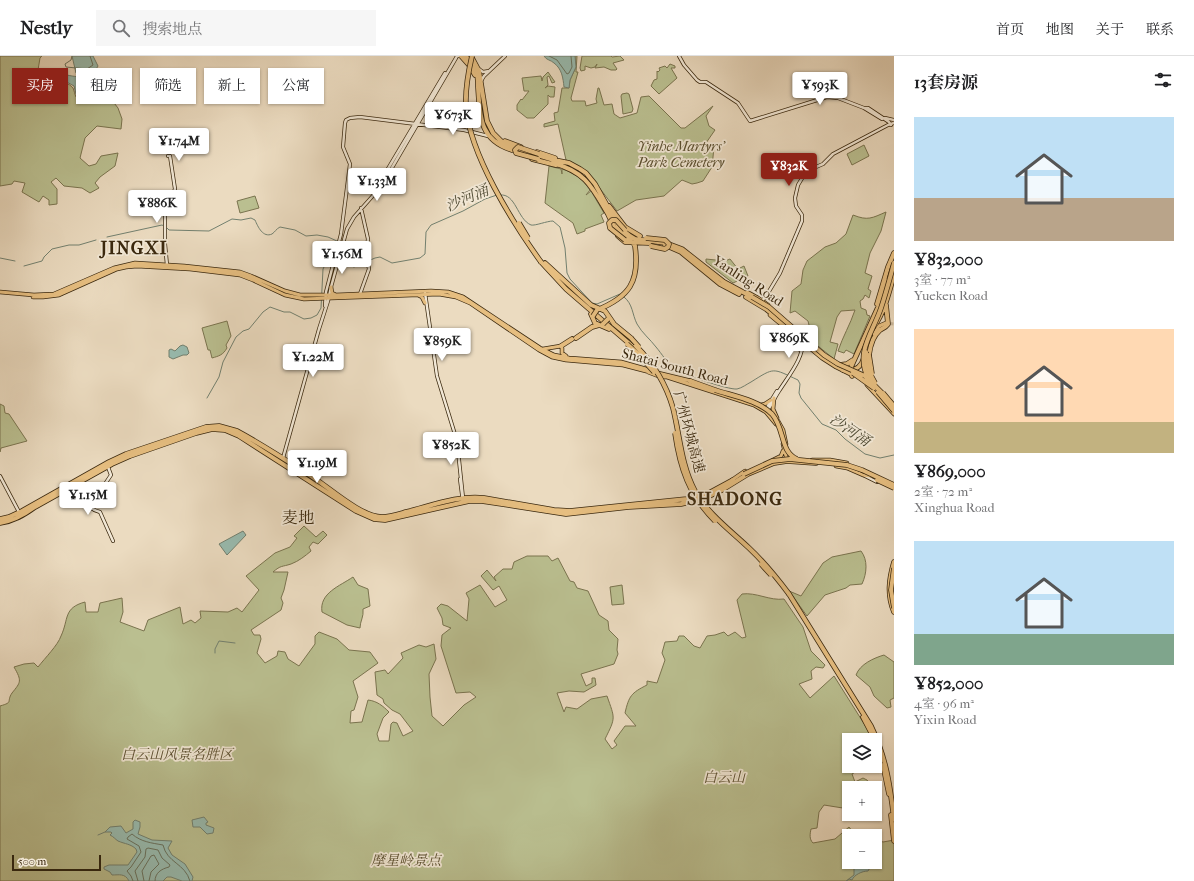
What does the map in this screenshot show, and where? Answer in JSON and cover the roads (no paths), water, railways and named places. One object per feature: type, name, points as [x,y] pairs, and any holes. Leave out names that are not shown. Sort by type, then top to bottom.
[{"type":"highway","points":[[461,56],[475,74],[482,124],[490,136],[499,145],[506,148],[507,151],[540,162],[561,166]]},
{"type":"highway","points":[[466,56],[475,65],[480,75]]},
{"type":"highway","points":[[466,56],[477,72],[479,109]]},
{"type":"highway","points":[[473,56],[479,69],[487,121],[497,137],[573,165],[586,173],[623,226],[640,236]]},
{"type":"highway","name":"广州环城高速","points":[[473,56],[468,75],[466,97],[468,118],[472,136],[500,196],[522,234],[542,262],[567,288],[635,347],[655,369],[664,385],[670,401],[683,460],[695,492],[718,520],[768,567],[788,595],[872,726],[885,760],[890,781],[894,819]]},
{"type":"highway","points":[[565,162],[518,146],[515,150],[516,153],[568,168],[580,174],[588,182],[620,233],[633,242],[636,248],[637,264]]},
{"type":"highway","points":[[568,168],[574,168],[573,165]]},
{"type":"highway","points":[[562,347],[596,322],[631,286],[635,276],[638,248],[641,243],[664,249],[669,245],[665,240],[634,237],[626,232],[617,224],[600,192]]},
{"type":"highway","points":[[610,219],[610,226],[613,232],[624,242],[626,241]]},
{"type":"highway","points":[[626,241],[610,228],[609,223],[612,220],[616,220],[626,232],[665,240],[678,247]]},
{"type":"highway","name":"Yanling Road","points":[[626,232],[635,239],[663,242],[678,247],[691,255],[730,285]]},
{"type":"highway","name":"Yanling Road","points":[[626,241],[664,245],[678,250],[720,284],[762,306],[822,356],[836,365],[861,377],[877,390]]},
{"type":"highway","points":[[875,318],[886,274],[894,253]]},
{"type":"highway","points":[[886,274],[894,261]]},
{"type":"highway","points":[[892,408],[871,384],[863,371],[861,354],[894,261]]},
{"type":"highway","points":[[871,384],[864,366],[864,349],[882,306],[894,261]]},
{"type":"highway","points":[[542,262],[591,305],[605,312],[636,343],[655,369]]},
{"type":"highway","points":[[542,262],[558,284],[588,310],[596,322],[608,328],[637,353],[655,374]]},
{"type":"highway","points":[[877,390],[876,383],[872,378],[865,362],[869,340],[884,306],[894,269]]},
{"type":"highway","points":[[892,408],[871,378],[867,365],[866,352],[869,340],[886,301],[894,275]]},
{"type":"highway","points":[[730,285],[769,307],[824,355],[838,364],[865,376],[882,394]]},
{"type":"highway","points":[[882,394],[877,390],[867,373],[866,355],[878,332],[885,328],[888,324],[886,315],[886,301]]},
{"type":"highway","points":[[852,373],[855,358],[875,318],[880,303]]},
{"type":"highway","points":[[596,322],[606,322],[605,312]]},
{"type":"highway","points":[[791,332],[794,331],[794,328]]},
{"type":"highway","points":[[872,378],[870,353],[878,332]]},
{"type":"highway","points":[[852,373],[865,362],[869,340]]},
{"type":"highway","name":"广州环城高速","points":[[635,347],[655,374],[669,404],[681,466],[685,478],[696,498],[711,516],[759,561],[788,595]]},
{"type":"highway","points":[[866,355],[874,378],[892,408]]},
{"type":"highway","points":[[855,358],[857,362],[865,362]]},
{"type":"highway","points":[[840,366],[848,364],[855,358]]},
{"type":"highway","points":[[840,366],[852,373]]},
{"type":"highway","points":[[690,381],[757,404],[768,411],[775,418],[781,428],[788,452],[793,457],[803,460]]},
{"type":"highway","points":[[0,524],[13,520],[123,455],[212,426],[225,427],[234,430],[279,457],[288,468],[308,481],[370,518],[381,520],[462,500],[484,498],[561,511],[590,510],[666,503],[687,503],[702,499],[766,466],[787,459],[849,467],[894,486]]},
{"type":"highway","points":[[0,519],[21,511],[132,455],[196,433],[214,429],[226,430],[236,434],[279,457],[286,459],[338,496],[370,514],[382,517],[398,516]]},
{"type":"highway","points":[[666,503],[702,495],[774,461],[788,459],[847,465],[862,470],[894,486]]},
{"type":"highway","points":[[292,470],[292,468],[296,466]]},
{"type":"highway","points":[[462,500],[494,503],[562,514],[590,510]]},
{"type":"highway","points":[[894,562],[889,584],[890,597],[894,612]]},
{"type":"highway","points":[[894,567],[891,588],[894,607]]},
{"type":"highway","points":[[894,574],[892,593],[894,607]]},
{"type":"highway","points":[[892,586],[894,602]]},
{"type":"highway","name":"广州环城高速","points":[[839,676],[871,733]]},
{"type":"highway","name":"广州环城高速","points":[[882,763],[887,784],[894,841]]},
{"type":"main road","points":[[324,297],[331,287],[343,234],[361,208],[386,178],[455,57],[461,56]]},
{"type":"main road","points":[[481,83],[483,77],[505,56]]},
{"type":"main road","points":[[679,56],[684,65],[697,80],[700,82],[706,82],[738,103],[750,120],[825,97],[838,98],[864,108],[892,123]]},
{"type":"main road","points":[[479,69],[484,72],[489,71]]},
{"type":"main road","points":[[343,234],[350,167],[343,147],[344,126],[348,119],[360,117],[476,132],[490,136]]},
{"type":"main road","points":[[883,119],[892,123]]},
{"type":"main road","points":[[883,119],[885,124],[883,127]]},
{"type":"main road","points":[[762,300],[765,298],[778,277],[802,221],[802,215],[795,201],[796,189],[802,177],[809,170],[823,164],[833,154],[892,123]]},
{"type":"main road","points":[[767,303],[766,299],[782,272],[803,221],[803,214],[796,200],[799,185],[803,178],[812,170],[823,165],[834,155],[892,123]]},
{"type":"main road","points":[[386,178],[383,177],[417,124]]},
{"type":"main road","points":[[168,156],[170,156],[174,190],[166,211],[165,227],[167,266],[164,216],[173,188],[168,156]]},
{"type":"main road","points":[[350,167],[352,170],[381,176],[387,172]]},
{"type":"main road","points":[[348,182],[352,174],[360,172]]},
{"type":"main road","points":[[376,175],[381,179],[380,187]]},
{"type":"main road","points":[[360,294],[368,273],[368,239],[361,208]]},
{"type":"main road","points":[[344,218],[344,226],[348,226]]},
{"type":"main road","points":[[288,468],[279,457],[324,297],[337,259]]},
{"type":"main road","points":[[0,292],[33,297],[50,297],[123,267],[174,266],[251,276],[281,290],[294,294],[324,297],[402,296],[424,293]]},
{"type":"main road","points":[[331,277],[331,281],[333,280]]},
{"type":"main road","points":[[880,303],[886,280]]},
{"type":"main road","name":"Yanling Road","points":[[730,285],[767,303],[803,336],[840,366]]},
{"type":"main road","points":[[331,287],[332,292],[336,295]]},
{"type":"main road","points":[[324,297],[336,295],[407,292],[424,293]]},
{"type":"main road","points":[[402,296],[409,294],[407,292]]},
{"type":"main road","name":"Shatai South Road","points":[[424,293],[443,292],[459,295],[555,356]]},
{"type":"main road","points":[[424,293],[437,376],[458,444],[462,500]]},
{"type":"main road","name":"Shatai South Road","points":[[424,293],[448,295],[466,302],[539,350],[555,356],[646,370]]},
{"type":"main road","points":[[426,304],[428,297],[433,294]]},
{"type":"main road","points":[[416,295],[422,298],[426,304]]},
{"type":"main road","name":"Yanling Road","points":[[762,306],[803,341]]},
{"type":"main road","points":[[869,340],[879,326],[886,323]]},
{"type":"main road","points":[[791,332],[799,342],[801,351]]},
{"type":"main road","points":[[767,410],[790,374],[801,351],[803,336]]},
{"type":"main road","points":[[803,341],[826,361],[840,366]]},
{"type":"main road","points":[[803,341],[840,366]]},
{"type":"main road","points":[[801,351],[804,347],[808,346]]},
{"type":"main road","points":[[543,349],[562,347]]},
{"type":"main road","points":[[555,356],[562,347]]},
{"type":"main road","points":[[562,347],[563,354],[569,358]]},
{"type":"main road","name":"Shatai South Road","points":[[562,358],[621,362],[646,370]]},
{"type":"main road","points":[[646,370],[660,372],[666,376]]},
{"type":"main road","points":[[852,373],[867,380],[882,394]]},
{"type":"main road","points":[[852,373],[892,408]]},
{"type":"main road","name":"Shatai South Road","points":[[666,376],[708,386],[760,404],[767,410]]},
{"type":"main road","name":"Shatai South Road","points":[[666,376],[767,410]]},
{"type":"main road","points":[[760,404],[765,404],[773,399]]},
{"type":"main road","points":[[773,399],[773,409],[784,434],[787,459]]},
{"type":"main road","points":[[767,410],[778,421]]},
{"type":"main road","points":[[767,410],[777,425],[787,459]]},
{"type":"main road","points":[[727,484],[740,474],[781,456],[784,448]]},
{"type":"main road","points":[[787,450],[792,456],[797,458]]},
{"type":"main road","points":[[770,461],[797,458],[830,460],[864,469],[894,486]]},
{"type":"main road","points":[[827,464],[847,468],[863,475],[870,475],[894,486]]},
{"type":"main road","points":[[90,509],[94,499],[111,475],[108,466]]},
{"type":"main road","points":[[0,476],[23,512],[13,517],[13,520]]},
{"type":"main road","points":[[308,481],[311,480],[311,476]]},
{"type":"main road","points":[[76,482],[87,506],[90,509],[100,512],[113,541]]},
{"type":"main road","points":[[894,562],[890,578],[894,607]]},
{"type":"main road","points":[[894,567],[891,580],[894,612]]},
{"type":"main road","points":[[892,593],[894,579]]},
{"type":"water","points":[[72,56],[93,56],[98,66],[97,68],[76,68],[76,73]]},
{"type":"water","points":[[544,56],[575,56],[576,67],[570,80],[569,88],[564,87],[563,77],[557,65]]},
{"type":"water","points":[[68,75],[76,77],[76,94],[74,86],[68,83]]},
{"type":"water","points":[[183,345],[187,347],[189,353],[187,355],[173,359],[169,357],[169,350],[171,349],[175,351]]},
{"type":"water","points":[[243,531],[246,535],[227,555],[219,544]]},
{"type":"water","points":[[204,817],[208,822],[206,825],[214,828],[213,833],[207,834],[200,827],[193,827],[192,820]]},
{"type":"water","points":[[135,820],[140,822],[138,834],[152,840],[172,841],[168,848],[172,855],[185,864],[193,877],[192,881],[182,881],[167,877],[163,881],[129,881],[124,876],[112,875],[104,869],[104,867],[109,865],[128,865],[137,852],[132,846],[118,841],[110,835],[112,833],[111,832],[105,832],[110,827],[121,826],[126,833],[133,829],[133,822]]},
{"type":"water","points":[[854,869],[869,869],[868,871],[854,876],[852,880],[849,879],[846,881],[854,875]]},
{"type":"waterway","name":"沙河涌","points":[[340,243],[345,245],[346,257],[351,266],[354,267],[380,257],[392,263],[420,258],[425,254],[426,232],[431,225],[463,211],[485,199],[497,195]]},
{"type":"waterway","name":"沙河涌","points":[[500,195],[505,195],[510,198],[522,218],[531,225],[553,221],[560,227],[565,248],[567,273],[570,279],[592,303],[597,304],[620,294]]},
{"type":"waterway","name":"沙河涌","points":[[167,228],[169,230],[209,231],[232,219],[241,220],[251,218],[255,220],[263,233],[269,235],[280,227],[295,230],[306,236],[317,235],[328,237],[337,241]]},
{"type":"waterway","points":[[107,237],[162,225],[164,226]]},
{"type":"waterway","points":[[24,266],[42,261],[52,249],[69,245],[79,245],[96,240]]},
{"type":"waterway","points":[[207,398],[219,377],[223,362],[236,337],[243,331],[249,329],[263,312],[270,307],[284,312],[290,312],[304,319],[317,315],[321,308],[323,269],[326,263],[334,257],[346,257]]},
{"type":"waterway","points":[[0,258],[15,261]]},
{"type":"waterway","name":"沙河涌","points":[[624,297],[631,306],[635,320],[639,327],[667,361],[679,371],[732,389],[743,387],[765,374],[778,371],[798,380],[800,384],[799,393],[801,398],[822,424],[836,430],[865,454],[880,458],[894,455]]},
{"type":"waterway","points":[[215,653],[215,649],[219,641],[235,643]]},
{"type":"waterway","points":[[98,835],[105,832]]},
{"type":"tunnel","points":[[886,280],[893,265]]},
{"type":"tunnel","points":[[886,323],[894,324]]},
{"type":"district","name":"JINGXI","points":[[134,248]]},
{"type":"district","name":"SHADONG","points":[[735,499]]},
{"type":"district","name":"麦地","points":[[298,517]]},
{"type":"park label","name":"Yinhe Martyrs' Park Cemetery","points":[[681,154]]},
{"type":"park label","name":"白云山风景名胜区","points":[[177,754]]},
{"type":"park label","name":"白云山","points":[[724,777]]},
{"type":"park label","name":"摩星岭景点","points":[[406,860]]}]
